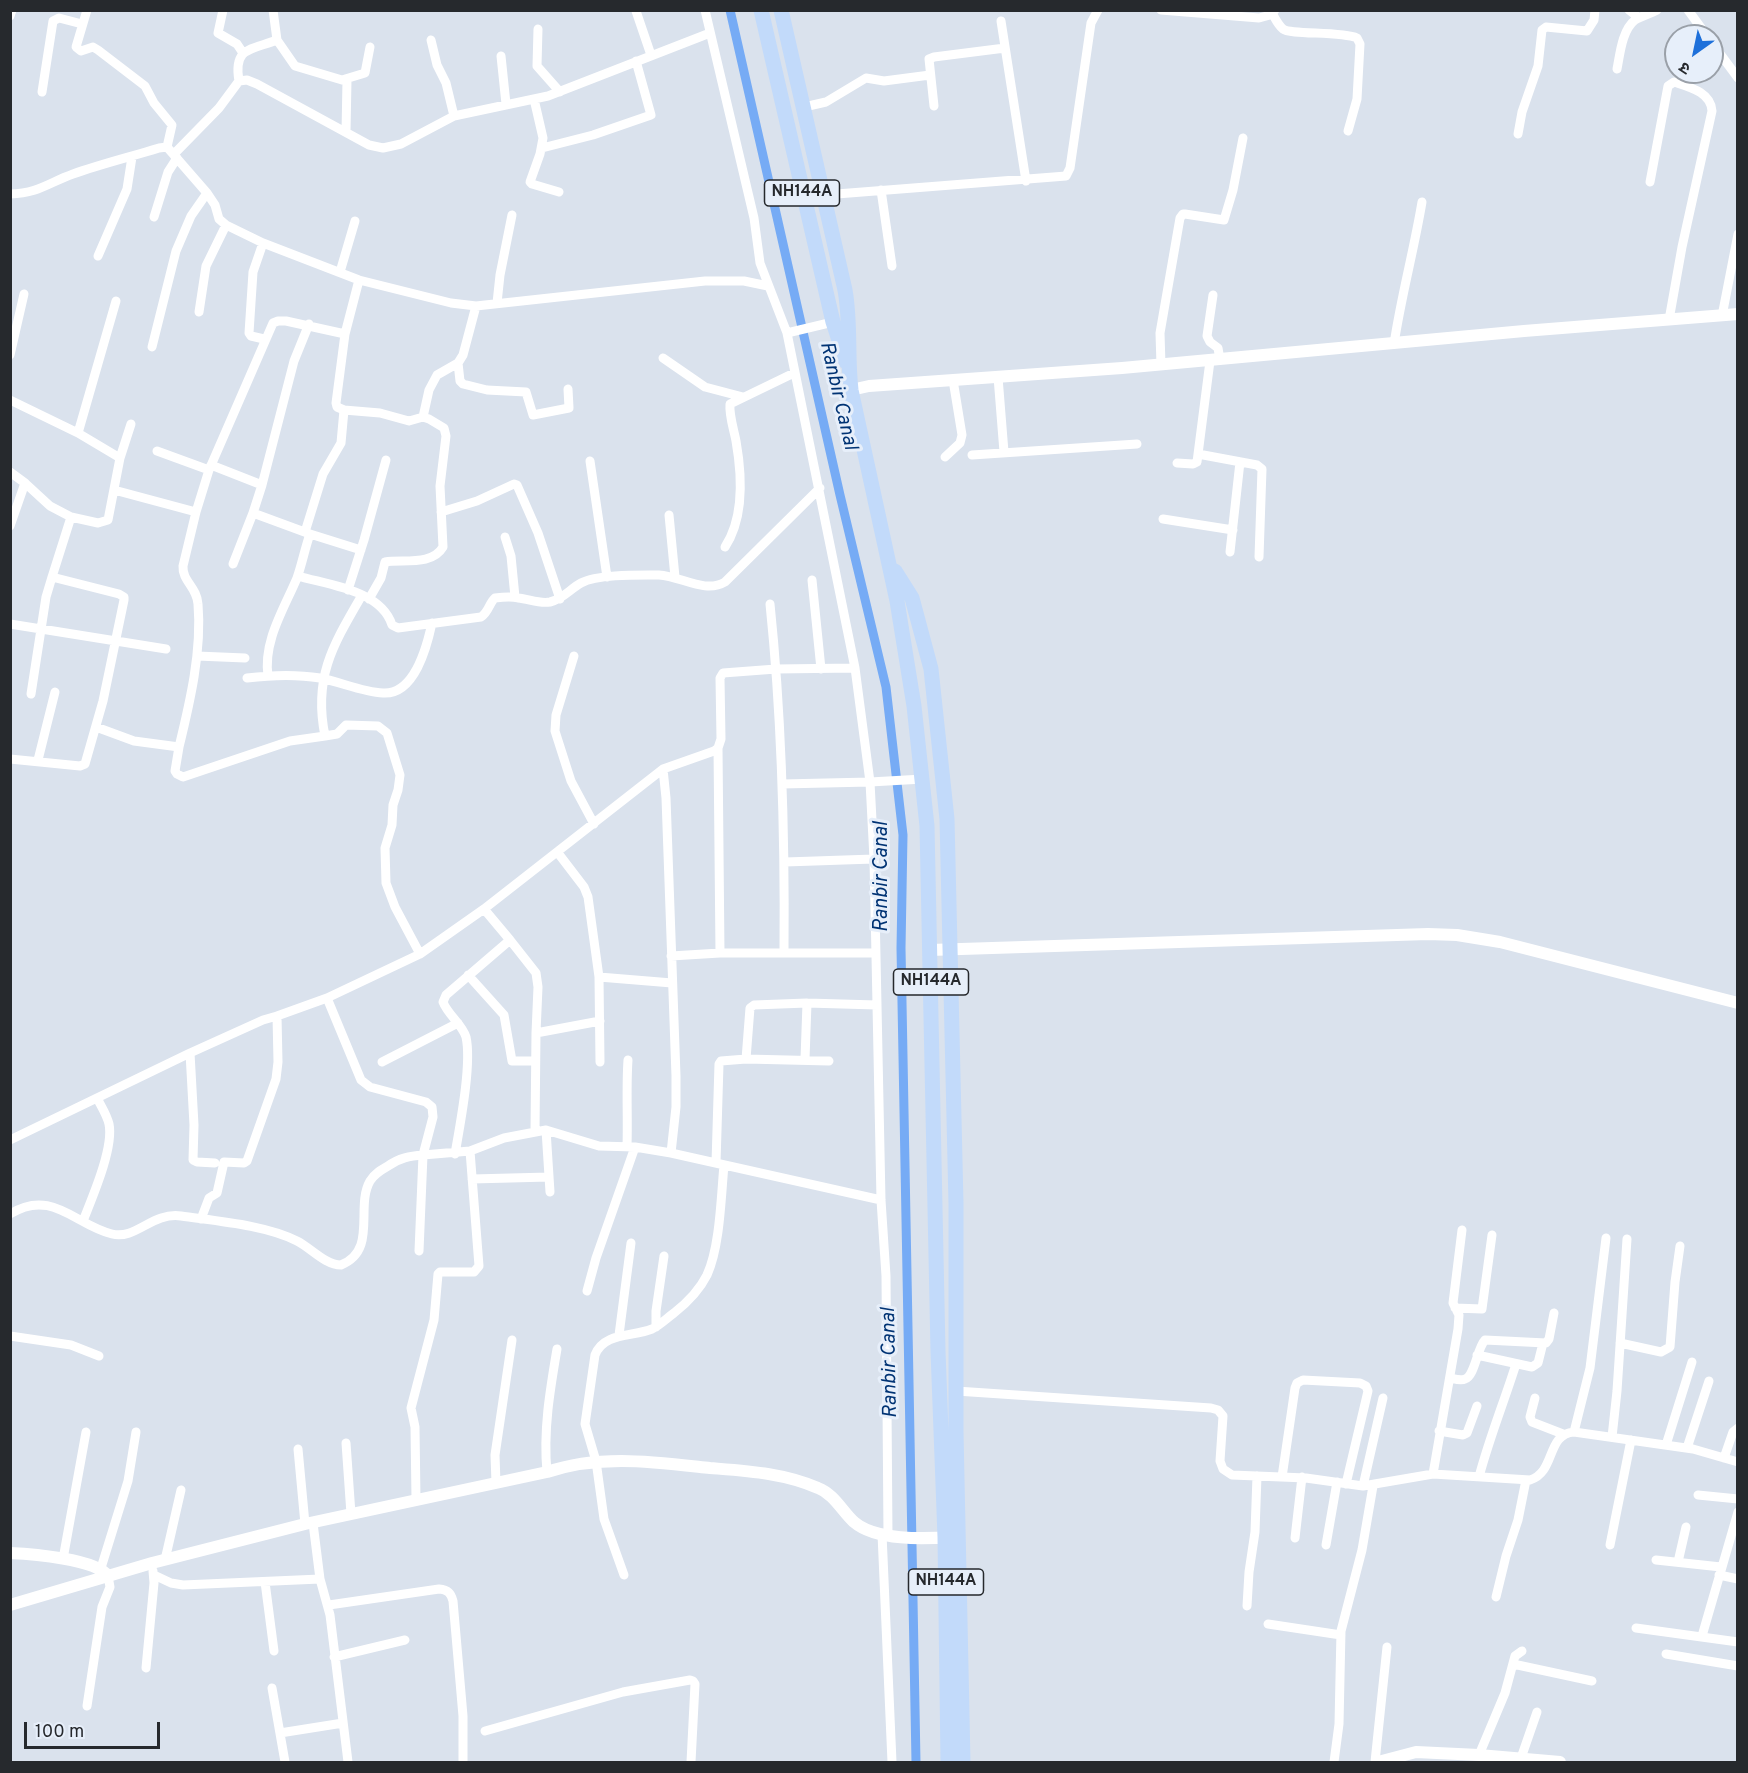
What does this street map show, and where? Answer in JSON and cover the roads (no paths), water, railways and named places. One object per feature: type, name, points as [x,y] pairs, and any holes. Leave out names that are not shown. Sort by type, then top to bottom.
[{"type":"highway","name":"NH144A","points":[[761,10],[833,322],[849,373],[864,452],[878,504],[914,706],[916,779],[929,869],[938,1351],[952,1537],[963,1762]]},
{"type":"highway","points":[[781,10],[849,310],[849,373]]},
{"type":"highway","points":[[889,559],[912,598],[931,669],[947,819],[956,1204],[956,1391]]},
{"type":"highway","name":"NH144A","points":[[948,1762],[956,1391]]},
{"type":"street","points":[[10,16],[12,10]]},
{"type":"street","points":[[87,10],[76,47],[78,50],[93,47],[142,83],[154,103],[170,121],[173,153],[154,217]]},
{"type":"street","points":[[223,10],[218,33],[237,44],[243,53]]},
{"type":"street","points":[[273,10],[277,40],[295,66],[347,80],[365,72],[370,47]]},
{"type":"street","points":[[705,10],[754,218],[758,255],[768,286],[791,332],[794,373],[820,488],[855,668],[870,782],[874,859],[880,1200],[886,1276],[885,1535],[892,1762]]},
{"type":"street","points":[[824,195],[1062,178],[1069,174],[1091,22],[1098,10]]},
{"type":"street","points":[[1161,10],[1259,18],[1274,12],[1281,27],[1288,31],[1320,32],[1357,38],[1360,44],[1358,93],[1348,131]]},
{"type":"street","points":[[1518,134],[1522,112],[1539,61],[1542,30],[1546,27],[1587,32],[1595,17],[1595,10]]},
{"type":"street","points":[[1629,10],[1639,18]]},
{"type":"street","points":[[1617,69],[1626,34],[1634,22],[1657,10]]},
{"type":"street","points":[[1688,10],[1698,24]]},
{"type":"street","points":[[636,11],[651,55]]},
{"type":"street","points":[[42,92],[53,21],[59,18],[82,24]]},
{"type":"street","points":[[1001,21],[1026,181]]},
{"type":"street","points":[[538,29],[537,66],[560,92]]},
{"type":"street","points":[[239,81],[247,80],[256,84],[369,145],[383,148],[410,141],[454,116],[560,92],[710,33]]},
{"type":"street","points":[[173,153],[219,108],[239,81],[237,63],[243,53],[277,40]]},
{"type":"street","points":[[431,40],[437,65],[446,83],[454,116]]},
{"type":"street","points":[[934,106],[928,61],[930,58],[1005,48]]},
{"type":"street","points":[[501,56],[506,104]]},
{"type":"street","points":[[1724,60],[1737,78]]},
{"type":"street","points":[[542,148],[593,135],[651,115],[636,62]]},
{"type":"street","points":[[804,107],[826,102],[866,78],[884,81],[930,75]]},
{"type":"street","points":[[346,132],[347,80]]},
{"type":"street","points":[[1650,182],[1668,86],[1674,82],[1697,90],[1710,102],[1712,111],[1682,247],[1669,320]]},
{"type":"street","points":[[534,99],[543,138],[542,148],[530,182],[559,192]]},
{"type":"street","points":[[1160,358],[1160,333],[1166,290],[1181,216],[1185,214],[1224,220],[1233,190],[1243,138]]},
{"type":"street","points":[[10,194],[37,190],[71,175],[159,148],[173,153],[207,193],[215,205],[219,219],[226,225],[262,243],[359,280],[451,303],[476,306],[705,281],[744,281],[768,286]]},
{"type":"street","points":[[98,256],[122,202],[130,176],[132,157]]},
{"type":"street","points":[[881,190],[892,266]]},
{"type":"street","points":[[152,346],[176,251],[191,216],[207,193]]},
{"type":"street","points":[[1394,344],[1400,303],[1422,202]]},
{"type":"street","points":[[497,303],[512,215]]},
{"type":"street","points":[[340,272],[355,221]]},
{"type":"street","points":[[199,312],[206,266],[226,225]]},
{"type":"street","points":[[1724,308],[1737,234]]},
{"type":"street","points":[[262,243],[253,272],[249,333],[251,336],[264,339]]},
{"type":"street","points":[[325,736],[320,711],[323,679],[336,639],[381,578],[385,562],[414,562],[440,552],[443,547],[440,486],[446,432],[440,424],[423,417],[409,421],[380,413],[344,410],[337,407],[345,334],[359,280]]},
{"type":"street","points":[[10,356],[24,294]]},
{"type":"street","points":[[1177,463],[1195,464],[1198,454],[1217,355],[1207,336],[1213,295]]},
{"type":"street","points":[[78,433],[116,301]]},
{"type":"street","points":[[423,417],[426,400],[437,375],[458,363],[466,349],[476,306]]},
{"type":"street","points":[[851,390],[869,386],[998,377],[1160,358],[1394,344],[1669,320],[1724,308],[1737,314]]},
{"type":"street","points":[[345,334],[309,324],[278,321],[273,323],[264,339],[210,467],[182,570],[184,577],[194,587],[198,598],[197,656],[175,771],[183,777],[290,741],[337,734],[346,725],[378,726],[387,733],[400,775],[393,805],[392,825],[385,848],[386,883],[395,908],[420,954]]},
{"type":"street","points":[[791,332],[833,322]]},
{"type":"street","points":[[233,564],[262,485],[294,361],[309,324]]},
{"type":"street","points":[[663,358],[705,387],[742,397]]},
{"type":"street","points":[[458,363],[460,381],[463,384],[487,390],[526,392],[533,415],[569,408],[568,389]]},
{"type":"street","points":[[725,548],[737,518],[739,498],[736,444],[729,407],[732,402],[794,373]]},
{"type":"street","points":[[998,377],[1004,452]]},
{"type":"street","points":[[945,457],[960,443],[962,435],[953,380]]},
{"type":"street","points":[[10,400],[78,433],[120,458]]},
{"type":"street","points":[[268,676],[266,660],[270,643],[298,576],[323,474],[341,443],[344,410]]},
{"type":"street","points":[[10,472],[50,506],[71,517],[98,523],[105,522],[111,516],[120,458],[131,424]]},
{"type":"street","points":[[972,455],[1137,444]]},
{"type":"street","points":[[157,451],[262,485]]},
{"type":"street","points":[[1198,454],[1257,465],[1263,471],[1259,557]]},
{"type":"street","points":[[348,590],[386,460]]},
{"type":"street","points":[[590,461],[607,578]]},
{"type":"street","points":[[1230,552],[1240,462]]},
{"type":"street","points":[[10,526],[25,483]]},
{"type":"street","points":[[441,512],[477,501],[514,484],[517,485],[538,533],[560,599]]},
{"type":"street","points":[[298,576],[365,597],[387,613],[393,626],[398,628],[481,617],[495,597],[515,597],[543,603],[560,599],[582,582],[607,578],[659,575],[711,587],[718,586],[725,582],[820,488]]},
{"type":"street","points":[[114,490],[196,512]]},
{"type":"street","points":[[253,513],[361,550]]},
{"type":"street","points":[[669,515],[675,577]]},
{"type":"street","points":[[31,694],[46,597],[71,517]]},
{"type":"street","points":[[1163,519],[1233,530]]},
{"type":"street","points":[[506,537],[511,556],[515,597]]},
{"type":"street","points":[[10,759],[83,765],[86,762],[96,727],[124,597],[52,577]]},
{"type":"street","points":[[812,580],[821,669]]},
{"type":"street","points":[[770,604],[782,784],[785,862],[784,952]]},
{"type":"street","points":[[247,678],[302,676],[382,693],[398,690],[410,679],[419,663],[432,623]]},
{"type":"street","points":[[10,624],[166,650]]},
{"type":"street","points":[[197,656],[245,658]]},
{"type":"street","points":[[574,656],[554,723],[556,740],[573,784],[594,824]]},
{"type":"street","points":[[720,953],[718,748],[721,729],[721,675],[725,672],[776,669],[855,668]]},
{"type":"street","points":[[38,760],[55,692]]},
{"type":"street","points":[[96,727],[134,741],[179,747]]},
{"type":"street","points":[[10,1140],[190,1053],[263,1020],[327,998],[420,954],[558,853],[663,770],[682,761],[708,754],[718,748]]},
{"type":"street","points":[[663,770],[666,798],[676,1076],[676,1107],[670,1153]]},
{"type":"street","points":[[782,784],[916,779]]},
{"type":"street","points":[[558,853],[584,887],[588,897],[598,977],[600,1062]]},
{"type":"street","points":[[785,862],[874,859]]},
{"type":"street","points":[[484,909],[536,973],[538,987],[535,1131]]},
{"type":"street","points":[[930,950],[1416,934],[1457,935],[1511,945],[1737,1003]]},
{"type":"street","points":[[455,1154],[463,1108],[466,1038],[458,1023],[444,1006],[443,999],[510,940]]},
{"type":"street","points":[[671,956],[720,953],[875,952]]},
{"type":"street","points":[[468,975],[504,1015],[512,1061],[535,1061]]},
{"type":"street","points":[[598,977],[672,983]]},
{"type":"street","points":[[327,998],[361,1080],[370,1087],[426,1102],[432,1107],[433,1117],[423,1155],[419,1251]]},
{"type":"street","points":[[746,1059],[752,1006],[807,1003],[877,1005]]},
{"type":"street","points":[[805,1059],[807,1003]]},
{"type":"street","points":[[201,1219],[209,1198],[217,1193],[224,1162],[244,1163],[247,1161],[276,1079],[277,1016]]},
{"type":"street","points":[[536,1033],[600,1022]]},
{"type":"street","points":[[382,1062],[458,1023]]},
{"type":"street","points":[[190,1053],[194,1125],[193,1160],[215,1163]]},
{"type":"street","points":[[587,1291],[631,1147],[626,1090],[628,1060]]},
{"type":"street","points":[[624,1575],[604,1519],[596,1461],[585,1424],[595,1354],[600,1346],[619,1335],[640,1333],[656,1327],[689,1301],[708,1272],[716,1241],[720,1164],[719,1064],[722,1060],[829,1060]]},
{"type":"street","points":[[83,1221],[99,1180],[110,1131],[108,1119],[97,1098]]},
{"type":"street","points":[[10,1214],[29,1207],[47,1205],[56,1207],[105,1232],[118,1235],[134,1232],[161,1217],[171,1215],[201,1219],[283,1235],[297,1241],[330,1263],[341,1265],[352,1258],[360,1247],[370,1180],[384,1168],[404,1157],[455,1154],[470,1151],[504,1138],[546,1130],[592,1145],[631,1147],[670,1153],[880,1200]]},
{"type":"street","points":[[546,1130],[550,1192]]},
{"type":"street","points":[[416,1499],[415,1427],[411,1408],[434,1320],[437,1277],[440,1272],[474,1272],[479,1266],[470,1151]]},
{"type":"street","points":[[472,1179],[549,1177]]},
{"type":"street","points":[[1432,1474],[1458,1329],[1459,1315],[1455,1308],[1454,1298],[1462,1230]]},
{"type":"street","points":[[1455,1308],[1482,1309],[1492,1235]]},
{"type":"street","points":[[1575,1432],[1589,1375],[1606,1238]]},
{"type":"street","points":[[1611,1437],[1617,1391],[1627,1239]]},
{"type":"street","points":[[619,1335],[631,1243]]},
{"type":"street","points":[[1620,1343],[1661,1352],[1670,1347],[1680,1246]]},
{"type":"street","points":[[656,1327],[664,1256]]},
{"type":"street","points":[[1450,1378],[1467,1379],[1482,1342],[1488,1339],[1543,1343],[1549,1339],[1554,1313]]},
{"type":"street","points":[[10,1336],[79,1347],[99,1356]]},
{"type":"street","points":[[496,1483],[495,1455],[512,1340]]},
{"type":"street","points":[[1477,1355],[1532,1367],[1536,1365],[1543,1343]]},
{"type":"street","points":[[547,1472],[545,1441],[557,1349]]},
{"type":"street","points":[[1666,1445],[1692,1362]]},
{"type":"street","points":[[1479,1477],[1486,1448],[1494,1431],[1516,1364]]},
{"type":"street","points":[[1282,1477],[1295,1388],[1298,1383],[1303,1380],[1360,1383],[1366,1386],[1368,1391],[1326,1545]]},
{"type":"street","points":[[1687,1448],[1709,1381]]},
{"type":"street","points":[[956,1391],[1211,1408],[1218,1410],[1223,1416],[1221,1461],[1223,1469],[1232,1474],[1302,1478],[1368,1486],[1432,1474],[1530,1480],[1542,1475],[1549,1463],[1555,1444],[1563,1434]]},
{"type":"street","points":[[1334,1762],[1339,1724],[1341,1635],[1362,1550],[1368,1486],[1383,1398]]},
{"type":"street","points":[[1535,1398],[1530,1417],[1532,1422],[1563,1434],[1575,1432],[1687,1448],[1737,1462]]},
{"type":"street","points":[[1439,1431],[1463,1435],[1467,1433],[1477,1406]]},
{"type":"street","points":[[1724,1458],[1733,1432],[1737,1428]]},
{"type":"street","points":[[63,1559],[86,1432]]},
{"type":"street","points":[[87,1706],[102,1607],[110,1587],[104,1572],[128,1481],[136,1432]]},
{"type":"street","points":[[1610,1545],[1631,1440]]},
{"type":"street","points":[[346,1443],[351,1514]]},
{"type":"street","points":[[298,1449],[320,1579],[329,1605],[348,1762]]},
{"type":"street","points":[[10,1605],[104,1572],[153,1569],[165,1560],[309,1523],[596,1461],[640,1461],[770,1474],[804,1482],[825,1491],[856,1523],[870,1532],[885,1535],[952,1537]]},
{"type":"street","points":[[1246,1606],[1255,1532],[1257,1476]]},
{"type":"street","points":[[1295,1538],[1302,1478]]},
{"type":"street","points":[[1496,1598],[1518,1520],[1526,1480]]},
{"type":"street","points":[[165,1560],[181,1490]]},
{"type":"street","points":[[1698,1495],[1737,1499]]},
{"type":"street","points":[[1702,1636],[1736,1524],[1737,1512]]},
{"type":"street","points":[[1678,1562],[1686,1527]]},
{"type":"street","points":[[10,1553],[63,1559],[104,1572]]},
{"type":"street","points":[[1656,1560],[1720,1571],[1737,1579]]},
{"type":"street","points":[[153,1569],[178,1584],[320,1579]]},
{"type":"street","points":[[146,1668],[153,1569]]},
{"type":"street","points":[[265,1582],[274,1651]]},
{"type":"street","points":[[329,1605],[439,1589],[447,1590],[451,1594],[463,1716],[463,1762]]},
{"type":"street","points":[[1268,1624],[1341,1635]]},
{"type":"street","points":[[1636,1628],[1737,1642]]},
{"type":"street","points":[[334,1657],[405,1640]]},
{"type":"street","points":[[1387,1647],[1377,1762],[1416,1752],[1560,1762]]},
{"type":"street","points":[[1479,1755],[1505,1694],[1516,1654],[1522,1651]]},
{"type":"street","points":[[1666,1654],[1737,1666]]},
{"type":"street","points":[[1513,1664],[1592,1681]]},
{"type":"street","points":[[485,1731],[623,1692],[690,1680],[695,1684],[691,1762]]},
{"type":"street","points":[[272,1688],[285,1762]]},
{"type":"street","points":[[1521,1758],[1537,1712]]},
{"type":"street","points":[[280,1733],[343,1723]]},
{"type":"waterway","name":"Ranbir Canal","points":[[730,10],[886,687],[903,835],[901,948],[916,1762]]}]
